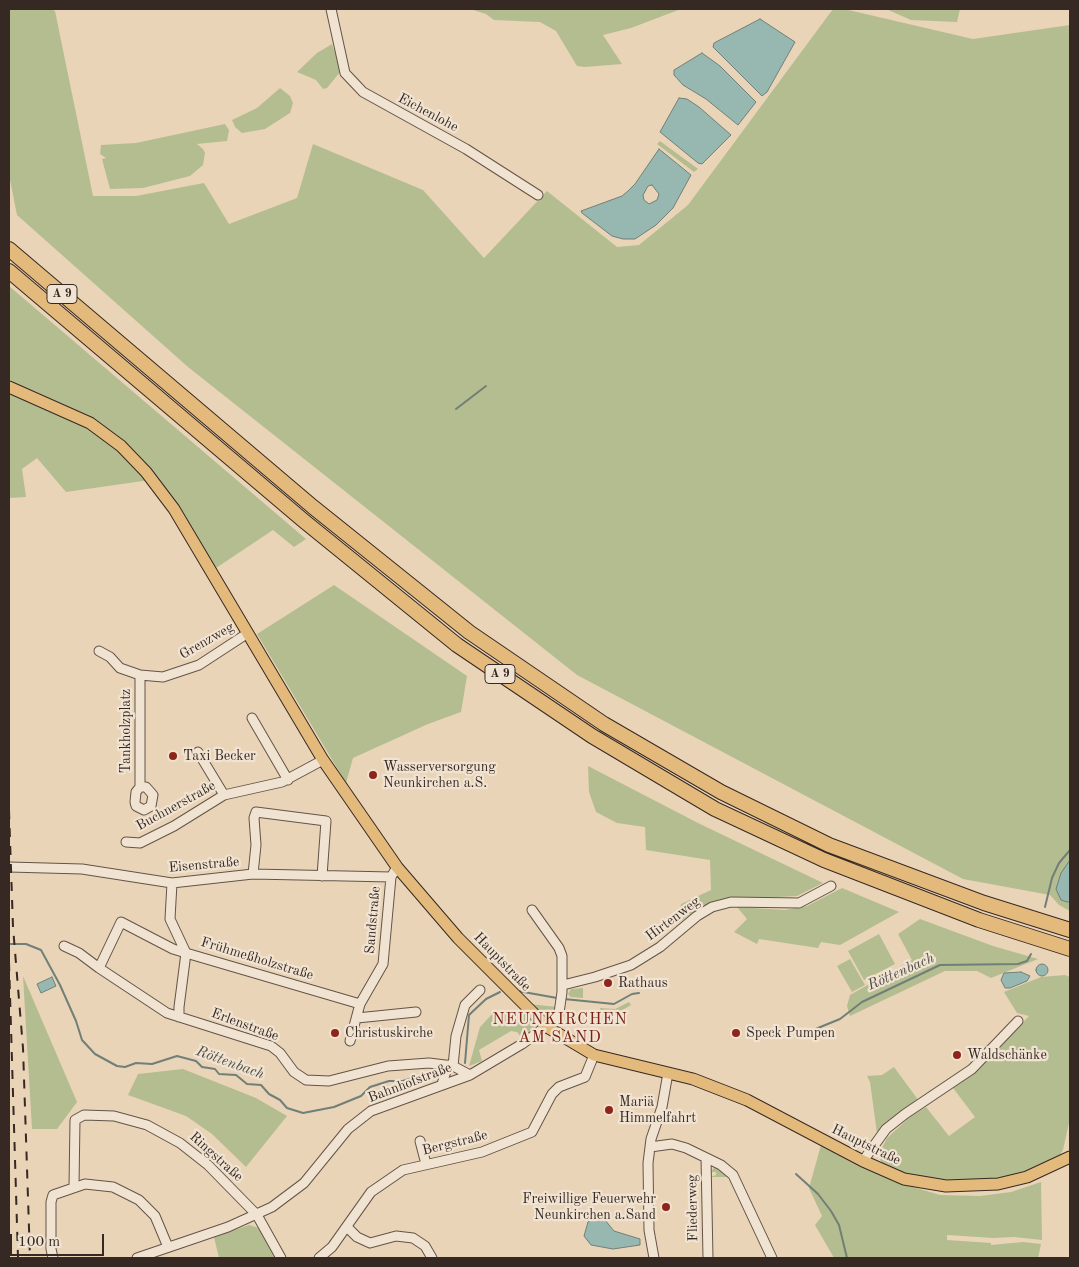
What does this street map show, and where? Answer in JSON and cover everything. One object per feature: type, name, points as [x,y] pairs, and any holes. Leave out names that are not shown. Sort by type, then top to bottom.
[{"type":"highway","name":"A 9","points":[[9,249],[313,507],[469,632],[604,724],[721,792],[829,845],[984,903],[1070,930]]},
{"type":"highway","name":"A 9","points":[[9,271],[304,521],[457,645],[592,736],[715,809],[824,860],[979,920],[1070,949]]},
{"type":"main road","name":"Hauptstraße","points":[[9,387],[90,423],[121,446],[146,472],[174,509],[323,760],[394,872],[510,992],[547,1027],[594,1056],[699,1081],[747,1100],[892,1175],[917,1182],[946,1186],[998,1184],[1027,1177],[1070,1157]]},
{"type":"street","name":"Eichenlohe","points":[[331,9],[345,73],[363,92],[466,148],[538,195]]},
{"type":"street","name":"Grenzweg","points":[[98,651],[110,657],[120,668],[140,675],[162,677],[185,671],[224,650],[248,633]]},
{"type":"street","name":"Tankholzplatz","points":[[140,675],[140,787]]},
{"type":"street","points":[[252,718],[288,780]]},
{"type":"street","points":[[198,752],[224,795]]},
{"type":"street","name":"Buchnerstraße","points":[[126,842],[140,843],[154,837],[224,795],[288,780],[323,760]]},
{"type":"street","points":[[253,874],[256,845],[254,818],[256,812],[326,821],[322,876]]},
{"type":"street","name":"Eisenstraße","points":[[9,867],[82,869],[172,883],[253,874],[322,876],[394,872]]},
{"type":"street","name":"Sandstraße","points":[[350,1041],[360,1004],[383,964],[394,872]]},
{"type":"street","name":"Frühmeßholzstraße","points":[[172,883],[170,919],[186,952],[360,1004]]},
{"type":"street","name":"Hirtenweg","points":[[562,989],[631,965],[660,947],[697,916],[712,907],[731,902],[799,903],[831,886]]},
{"type":"street","points":[[532,910],[559,948],[564,965],[560,1010],[555,1020],[547,1027]]},
{"type":"street","points":[[99,968],[121,922],[173,949],[186,952],[178,1007],[179,1017]]},
{"type":"street","name":"Erlenstraße","points":[[64,946],[79,953],[148,1002],[167,1013],[271,1046],[280,1053],[294,1072],[312,1081],[329,1081],[388,1066],[429,1063],[450,1065],[470,1076]]},
{"type":"street","points":[[442,1084],[450,1065],[465,1005],[480,990]]},
{"type":"street","points":[[357,1018],[416,1012]]},
{"type":"street","points":[[863,1161],[886,1129],[972,1069],[1018,1021]]},
{"type":"street","name":"Bahnhofstraße","points":[[136,1258],[258,1215],[304,1183],[348,1129],[372,1111],[442,1084],[470,1076],[547,1027]]},
{"type":"street","name":"Bergstraße","points":[[319,1258],[332,1247],[360,1205],[380,1184],[403,1170],[482,1152],[532,1132],[552,1094],[559,1087],[585,1076],[594,1056]]},
{"type":"street","points":[[654,1258],[648,1224],[647,1185],[650,1147],[662,1107],[668,1073]]},
{"type":"street","name":"Ringstraße","points":[[74,1186],[75,1120],[84,1115],[114,1116],[147,1125],[180,1143],[208,1165],[258,1215]]},
{"type":"street","points":[[420,1141],[426,1164]]},
{"type":"street","points":[[650,1147],[672,1144],[706,1158],[733,1175],[772,1258]]},
{"type":"street","name":"Fliederweg","points":[[706,1158],[708,1258]]},
{"type":"street","points":[[54,1258],[51,1239],[51,1202],[53,1194],[74,1186],[96,1184],[113,1187],[139,1200],[155,1216],[168,1247]]},
{"type":"street","points":[[258,1215],[281,1258]]},
{"type":"street","points":[[347,1227],[357,1237],[370,1243],[396,1236],[413,1238],[425,1246],[432,1258]]},
{"type":"green space","points":[[9,9],[51,9],[55,11],[93,196],[136,196],[204,183],[229,224],[297,198],[313,144],[423,190],[484,258],[547,191],[617,247],[639,245],[688,205],[833,9],[844,9],[973,39],[1070,25],[1070,860],[1067,902],[1070,902],[1070,911],[1059,905],[1050,895],[963,879],[577,675],[188,367],[17,215],[9,175]]},
{"type":"green space","points":[[470,9],[681,9],[631,28],[603,35],[622,64],[585,67],[577,66],[556,31],[540,22],[494,20],[486,14]]},
{"type":"green space","points":[[886,9],[960,9],[957,22],[911,20]]},
{"type":"green space","points":[[332,44],[341,71],[327,88],[323,89],[316,80],[297,72],[317,53]]},
{"type":"green space","points":[[280,88],[290,96],[293,103],[290,113],[265,129],[242,133],[235,127],[232,120],[257,108]]},
{"type":"green space","points":[[225,124],[229,130],[227,141],[197,144],[205,153],[203,165],[190,176],[143,188],[110,189],[102,159],[106,158],[100,154],[101,145],[136,143]]},
{"type":"green space","points":[[660,141],[698,169],[694,172],[657,144]]},
{"type":"green space","points":[[9,286],[306,539],[294,547],[273,530],[216,568],[157,479],[66,492],[37,458],[22,469],[26,497],[9,498]]},
{"type":"green space","points":[[334,585],[467,676],[461,712],[428,724],[353,758],[346,783],[257,634]]},
{"type":"green space","points":[[588,766],[698,823],[823,883],[797,896],[724,900],[697,910],[678,923],[681,904],[711,890],[710,860],[646,850],[645,827],[617,823],[596,812],[589,792]]},
{"type":"green space","points":[[842,888],[899,912],[840,945],[821,942],[818,948],[759,939],[757,944],[734,932],[747,919],[737,907],[785,910],[807,906]]},
{"type":"green space","points":[[920,919],[993,946],[1038,959],[991,978],[977,971],[945,971],[850,1016],[847,1006],[850,995],[912,960],[898,934]]},
{"type":"green space","points":[[879,934],[895,964],[864,980],[848,951]]},
{"type":"green space","points":[[850,959],[865,985],[852,992],[837,966]]},
{"type":"green space","points":[[1065,975],[1070,977],[1070,1118],[1063,1150],[1059,1157],[1024,1173],[985,1180],[939,1181],[905,1173],[884,1165],[880,1160],[881,1150],[887,1138],[910,1117],[926,1107],[949,1136],[975,1117],[953,1088],[973,1073],[1029,1016],[1017,1013],[1004,992],[1041,977]]},
{"type":"green space","points":[[23,976],[77,1102],[57,1129],[32,1129]]},
{"type":"green space","points":[[583,988],[583,998],[571,997],[568,994],[571,989]]},
{"type":"green space","points":[[629,1002],[631,1005],[616,1014],[604,1014],[600,1010],[600,1008],[615,1009]]},
{"type":"green space","points":[[529,1004],[557,1007],[551,1016],[547,1018]]},
{"type":"green space","points":[[496,1010],[516,1015],[523,1010],[534,1022],[534,1028],[521,1037],[517,1032],[511,1031],[479,1050],[482,1061],[469,1066],[480,1027]]},
{"type":"green space","points":[[894,1067],[919,1101],[877,1133],[870,1082],[867,1076],[882,1075]]},
{"type":"green space","points":[[183,1069],[256,1098],[287,1116],[246,1167],[212,1134],[186,1116],[128,1095],[138,1074]]},
{"type":"green space","points":[[821,1145],[893,1181],[940,1195],[980,1196],[1011,1192],[1041,1182],[1042,1240],[1014,1237],[993,1238],[947,1235],[947,1240],[991,1243],[991,1245],[1023,1242],[1041,1244],[1038,1258],[834,1258],[815,1225],[822,1216],[809,1188]]},
{"type":"green space","points":[[715,1167],[720,1168],[728,1177],[710,1177],[716,1175],[716,1172],[710,1172]]},
{"type":"green space","points":[[249,1225],[259,1228],[275,1258],[219,1258],[214,1237]]},
{"type":"water","points":[[760,19],[795,42],[767,92],[762,96],[713,47],[714,43]]},
{"type":"water","points":[[702,53],[720,66],[756,102],[738,125],[706,99],[683,85],[674,75],[674,70]]},
{"type":"water","points":[[679,98],[687,99],[699,107],[731,135],[702,164],[698,163],[660,132]]},
{"type":"water","points":[[659,149],[691,175],[673,208],[656,225],[635,239],[623,239],[612,236],[582,213],[581,211],[622,196],[635,184]],"holes":[[[652,185],[659,194],[657,200],[649,204],[644,200],[643,195],[648,186]]]},
{"type":"water","points":[[1070,860],[1070,902],[1067,902],[1061,900],[1056,889],[1061,873]]},
{"type":"water","points":[[1040,964],[1044,964],[1048,970],[1044,976],[1040,976],[1036,972],[1036,968]]},
{"type":"water","points":[[1021,972],[1030,976],[1027,981],[1010,988],[1005,988],[1001,980],[1004,973]]},
{"type":"water","points":[[52,977],[56,986],[41,993],[37,984]]},
{"type":"water","points":[[594,1217],[605,1220],[614,1231],[640,1239],[640,1245],[613,1249],[591,1245],[584,1236],[588,1222]]},
{"type":"waterway","points":[[456,409],[486,386]]},
{"type":"waterway","name":"Röttenbach","points":[[1045,907],[1052,878],[1059,863],[1070,850]]},
{"type":"waterway","name":"Röttenbach","points":[[9,944],[26,944],[41,950],[60,985],[82,1040],[95,1054],[117,1066],[125,1067],[136,1063],[152,1064],[177,1056],[196,1061],[202,1067],[215,1069],[219,1074],[236,1075],[247,1084],[261,1085],[287,1108],[303,1113],[334,1107],[361,1096],[370,1087],[389,1081],[403,1081],[417,1076],[438,1074]]},
{"type":"waterway","name":"Röttenbach","points":[[813,1030],[840,1019],[862,1002],[940,965],[1018,964],[1027,961],[1031,954]]},
{"type":"waterway","name":"Röttenbach","points":[[518,991],[557,998]]},
{"type":"waterway","name":"Röttenbach","points":[[465,1063],[469,1015],[486,999],[500,992]]},
{"type":"waterway","name":"Röttenbach","points":[[564,999],[614,1004],[632,994],[639,993]]},
{"type":"waterway","points":[[796,1174],[818,1194],[831,1211],[839,1225],[847,1258]]},
{"type":"railway","points":[[9,810],[13,927],[23,1048],[30,1258]]},
{"type":"railway","points":[[9,962],[18,1258]]},
{"type":"place","name":"Taxi Becker","points":[[173,756]]},
{"type":"place","name":"Wasserversorgung Neunkirchen a.S.","points":[[373,775]]},
{"type":"place","name":"Rathaus","points":[[608,983]]},
{"type":"place","name":"Christuskirche","points":[[335,1033]]},
{"type":"place","name":"Speck Pumpen","points":[[736,1033]]},
{"type":"place","name":"Waldschänke","points":[[957,1055]]},
{"type":"place","name":"Mariä Himmelfahrt","points":[[609,1110]]},
{"type":"place","name":"Freiwillige Feuerwehr Neunkirchen a.Sand","points":[[666,1207]]},
{"type":"district","name":"NEUNKIRCHEN AM SAND","points":[[560,1029]]}]
